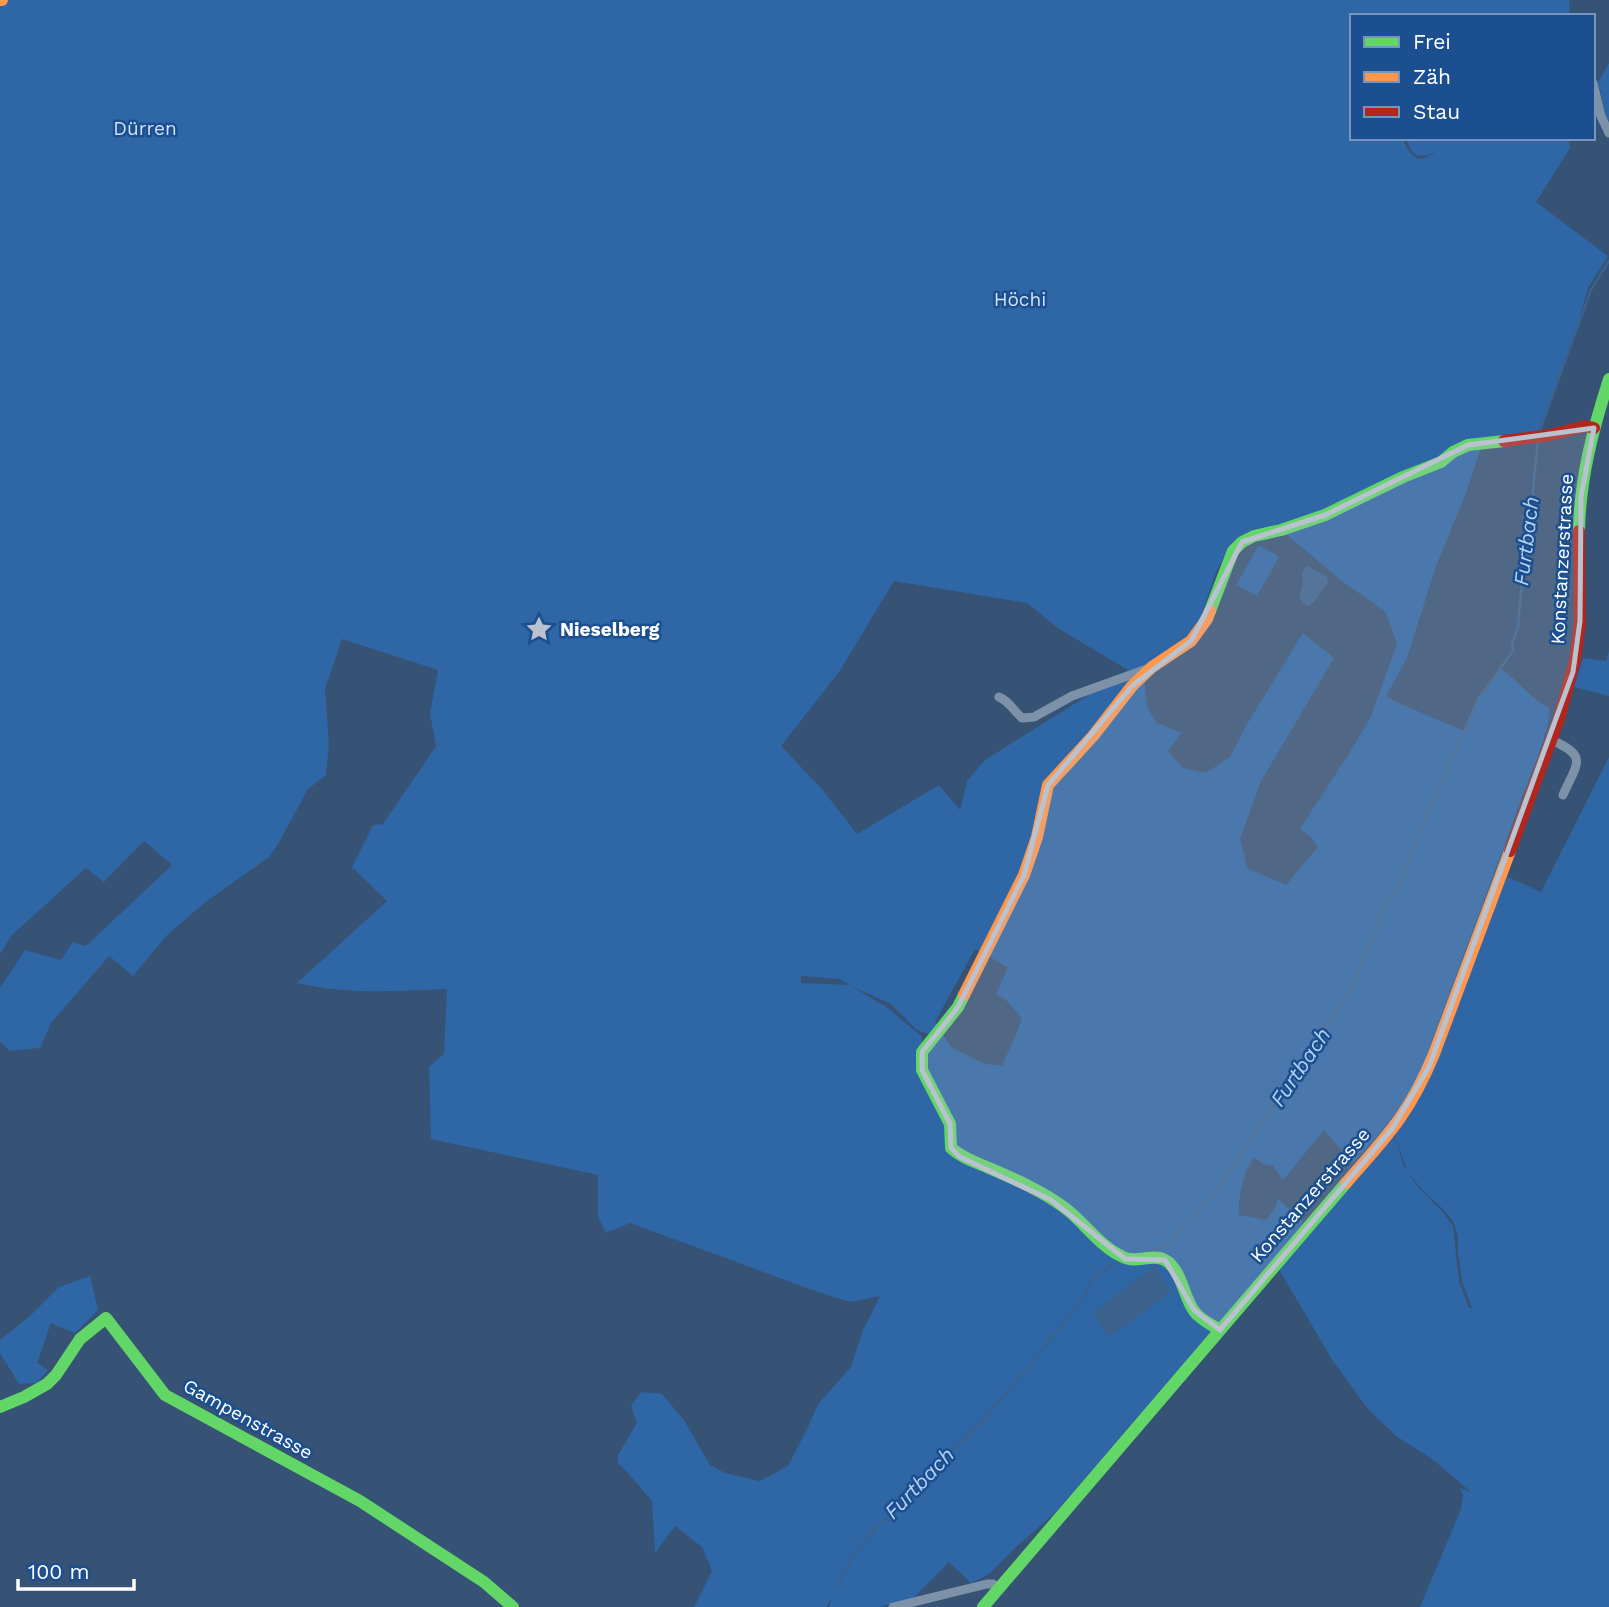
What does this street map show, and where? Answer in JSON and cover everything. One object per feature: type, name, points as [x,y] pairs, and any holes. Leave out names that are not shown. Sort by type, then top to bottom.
[{"type":"street","points":[[1595,91],[1601,116],[1609,133]]},
{"type":"street","name":"Konstanzerstrasse","points":[[983,1607],[1392,1129],[1417,1092],[1434,1054],[1559,719],[1573,672],[1579,637],[1581,497],[1585,463],[1609,379]]},
{"type":"street","points":[[1220,1330],[1194,1310],[1172,1266],[1165,1260],[1156,1258],[1134,1261],[1120,1256],[1066,1209],[1022,1183],[960,1157],[951,1148],[950,1124],[922,1070],[922,1052],[958,1007],[1024,875],[1037,837],[1048,785],[1093,736],[1132,686],[1152,667],[1191,640],[1206,619],[1233,551],[1242,542],[1325,515],[1403,477],[1441,462],[1468,444],[1550,435],[1584,426],[1594,428]]},
{"type":"street","points":[[999,697],[1006,700],[1022,718],[1034,717],[1072,696],[1152,667]]},
{"type":"street","points":[[1551,740],[1574,751],[1577,757],[1563,795]]},
{"type":"street","name":"Gampenstrasse","points":[[0,1407],[47,1384],[80,1339],[106,1318],[165,1395],[360,1502],[484,1582],[513,1607]]},
{"type":"street","points":[[893,1607],[986,1584],[993,1584],[998,1589]]},
{"type":"highlighted area","points":[[1594,428],[1581,497],[1580,621],[1573,672],[1429,1067],[1392,1129],[1220,1330],[1194,1310],[1165,1260],[1125,1259],[1051,1200],[960,1157],[951,1148],[950,1124],[922,1070],[922,1052],[958,1007],[1024,875],[1048,785],[1132,686],[1191,641],[1242,542],[1325,515],[1468,445]]},
{"type":"green space","points":[[0,0],[1569,0],[1568,14],[1350,14],[1350,140],[1403,140],[1411,154],[1415,157],[1424,158],[1436,151],[1417,156],[1406,140],[1568,140],[1570,148],[1536,202],[1608,256],[1588,288],[1565,364],[1539,433],[1485,442],[1480,451],[1436,566],[1407,658],[1386,696],[1464,731],[1479,697],[1490,685],[1499,668],[1549,708],[1544,738],[1535,764],[1425,1060],[1399,1108],[1353,1163],[1324,1130],[1283,1180],[1273,1166],[1263,1164],[1254,1157],[1242,1185],[1239,1215],[1266,1220],[1276,1207],[1278,1199],[1303,1222],[1299,1229],[1055,1513],[989,1574],[971,1583],[949,1562],[912,1599],[878,1607],[829,1607],[832,1598],[826,1607],[694,1607],[712,1571],[702,1547],[675,1526],[655,1553],[652,1501],[618,1463],[618,1455],[637,1423],[631,1406],[641,1392],[662,1394],[684,1420],[710,1465],[725,1473],[759,1481],[788,1466],[818,1404],[851,1367],[863,1330],[880,1296],[850,1302],[630,1223],[606,1233],[598,1217],[598,1175],[431,1139],[429,1067],[444,1054],[447,989],[353,991],[297,983],[387,901],[352,867],[373,825],[383,824],[436,746],[430,714],[438,670],[342,639],[325,689],[329,744],[326,775],[308,789],[269,857],[207,901],[167,935],[133,976],[109,956],[51,1023],[40,1048],[10,1051],[0,1042],[0,988],[25,950],[61,960],[73,942],[86,946],[172,865],[144,841],[104,882],[86,868],[11,936],[0,954]],"holes":[[[1281,530],[1342,581],[1386,612],[1397,644],[1371,716],[1300,829],[1311,837],[1318,847],[1286,885],[1247,868],[1240,839],[1261,781],[1334,658],[1303,633],[1230,757],[1206,773],[1183,768],[1168,751],[1182,733],[1157,723],[1147,707],[1143,667],[1191,648],[1216,572],[1228,551]],[[894,581],[1027,603],[1059,629],[1128,670],[985,760],[967,781],[960,810],[939,785],[857,834],[822,789],[781,746],[839,672]],[[975,949],[1008,968],[996,994],[1005,999],[1022,1018],[1002,1066],[985,1064],[951,1047],[935,1022]],[[801,976],[839,979],[850,985],[801,983]],[[853,987],[891,1004],[917,1030],[934,1036],[922,1051],[922,1037],[888,1008]]]},
{"type":"green space","points":[[1609,63],[1609,121],[1598,82]]},
{"type":"green space","points":[[1259,545],[1279,557],[1257,596],[1236,585]]},
{"type":"green space","points":[[1609,651],[1609,696],[1574,687],[1583,658],[1606,661]]},
{"type":"green space","points":[[1609,757],[1609,1607],[1420,1607],[1461,1509],[1463,1495],[1460,1488],[1471,1492],[1432,1459],[1396,1436],[1368,1409],[1333,1361],[1278,1268],[1393,1137],[1396,1138],[1394,1132],[1402,1123],[1501,874],[1541,892]],"holes":[[[1396,1138],[1407,1171],[1403,1165]],[[1407,1171],[1453,1221],[1458,1236],[1462,1281],[1472,1308],[1469,1308],[1459,1281],[1453,1226],[1417,1186]]]},
{"type":"green space","points":[[90,1276],[98,1310],[75,1333],[51,1323],[37,1363],[48,1370],[37,1383],[19,1384],[0,1353],[0,1340],[31,1315],[59,1287]]},
{"type":"shaded area","points":[[1308,566],[1326,576],[1328,582],[1308,606],[1302,603],[1299,595],[1303,586],[1304,568]]},
{"type":"shaded area","points":[[1155,1265],[1171,1292],[1109,1337],[1093,1313]]},
{"type":"waterway","name":"Furtbach","points":[[1539,433],[1591,290],[1609,261]]},
{"type":"waterway","name":"Furtbach","points":[[1421,830],[1479,697],[1513,651],[1528,552],[1538,439]]},
{"type":"waterway","name":"Furtbach","points":[[1145,1253],[1167,1245],[1216,1192],[1347,997],[1379,925],[1383,904],[1399,885],[1419,835]]},
{"type":"waterway","name":"Furtbach","points":[[837,1588],[856,1551],[1017,1381],[1084,1297],[1094,1277],[1118,1261]]},
{"type":"traffic: fast","points":[[1579,531],[1588,454],[1609,379]]},
{"type":"traffic: fast","points":[[1210,611],[1233,551],[1242,542],[1325,515],[1403,477],[1441,462],[1468,445],[1504,441]]},
{"type":"traffic: fast","points":[[964,995],[958,1007],[922,1052],[922,1070],[950,1124],[951,1148],[1056,1202],[1099,1241],[1123,1257],[1160,1258],[1171,1264],[1196,1314],[1220,1330]]},
{"type":"traffic: fast","points":[[983,1607],[1346,1183]]},
{"type":"traffic: fast","points":[[0,1407],[47,1384],[80,1339],[106,1318],[165,1395],[360,1501],[484,1582],[513,1607]]},
{"type":"traffic: slow","points":[[964,995],[1024,875],[1037,837],[1048,785],[1093,736],[1132,686],[1152,667],[1191,641],[1210,611]]},
{"type":"traffic: slow","points":[[1346,1183],[1394,1127],[1423,1079],[1510,851]]},
{"type":"traffic: jam","points":[[1504,441],[1550,435],[1585,426],[1594,428]]},
{"type":"traffic: jam","points":[[1510,851],[1559,719],[1575,660],[1580,624],[1579,531]]},
{"type":"place","name":"Nieselberg","points":[[539,629]]},
{"type":"park label","name":"Dürren","points":[[145,128]]},
{"type":"park label","name":"Höchi","points":[[1020,299]]}]
